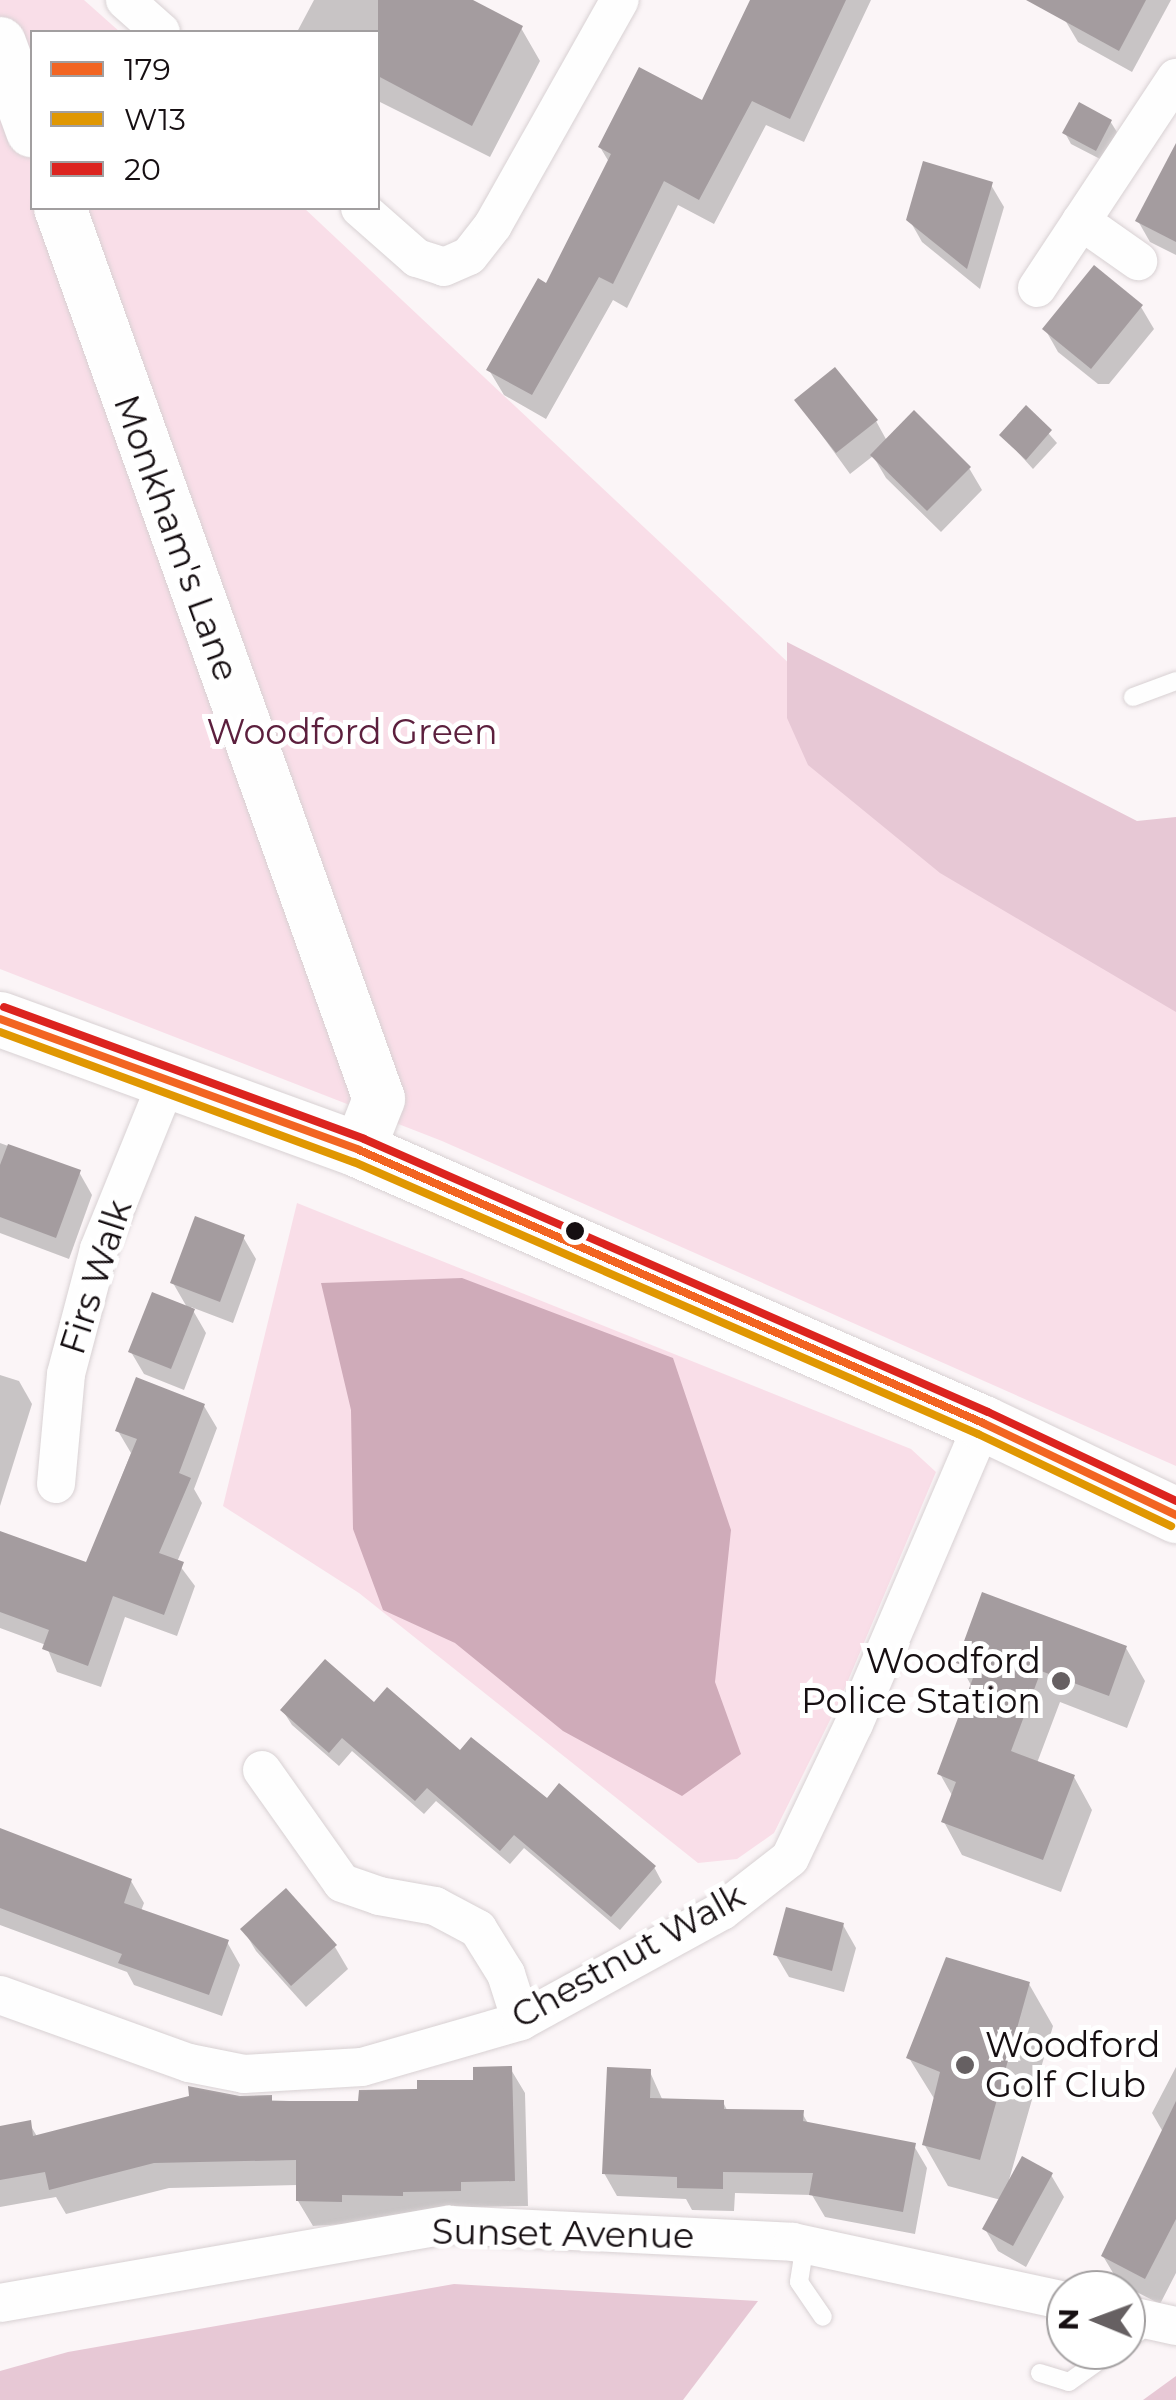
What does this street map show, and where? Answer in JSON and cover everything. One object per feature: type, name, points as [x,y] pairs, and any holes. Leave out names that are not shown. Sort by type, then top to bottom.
[{"type":"main road","points":[[0,1019],[359,1150],[983,1424],[1176,1515]]},
{"type":"street","points":[[125,0],[158,30]]},
{"type":"street","points":[[362,210],[417,258],[444,266],[469,256],[493,226],[620,0]]},
{"type":"street","points":[[0,43],[30,126]]},
{"type":"street","points":[[1036,288],[1176,78]]},
{"type":"street","name":"Monkham's Lane","points":[[61,210],[379,1099],[359,1150]]},
{"type":"street","points":[[1081,222],[1138,261]]},
{"type":"street","name":"Firs Walk","points":[[56,1484],[66,1374],[94,1267],[168,1078]]},
{"type":"street","name":"Chestnut Walk","points":[[0,1995],[190,2063],[244,2074],[362,2067],[521,2021],[722,1912],[790,1858],[854,1724],[983,1424]]},
{"type":"street","points":[[262,1770],[342,1883],[379,1896],[435,1906],[478,1929],[506,1974],[521,2021]]},
{"type":"street","name":"Sunset Avenue","points":[[0,2303],[449,2224],[805,2244],[1046,2297]]},
{"type":"lane","points":[[1133,697],[1176,681]]},
{"type":"lane","points":[[805,2244],[799,2282],[823,2317]]},
{"type":"lane","points":[[1040,2374],[1069,2382],[1086,2370]]},
{"type":"green space","name":"Woodford Green","points":[[0,0],[84,0],[118,30],[30,30],[30,210],[306,210],[876,745],[1176,898],[1176,1466],[442,1141],[0,969]]},
{"type":"green space","points":[[297,1203],[911,1449],[936,1472],[839,1702],[774,1833],[737,1859],[698,1863],[359,1593],[223,1506]]},
{"type":"shaded area","points":[[787,642],[1137,821],[1176,817],[1176,1012],[940,873],[808,765],[787,718]]},
{"type":"shaded area","points":[[462,1278],[673,1358],[731,1530],[715,1682],[741,1754],[682,1796],[563,1731],[455,1643],[383,1610],[353,1529],[351,1410],[321,1283]]},
{"type":"shaded area","points":[[454,2284],[758,2301],[683,2400],[0,2400],[0,2371],[68,2352]]},
{"type":"shaded area","points":[[1176,2376],[1176,2400],[1143,2400]]},
{"type":"building","points":[[378,0],[473,0],[523,26],[472,126],[380,77]]},
{"type":"building","points":[[750,0],[846,0],[790,119],[752,101],[699,200],[664,181],[613,284],[599,277],[532,395],[486,370],[538,278],[546,283],[611,154],[598,147],[639,67],[702,100]]},
{"type":"building","points":[[1026,0],[1146,0],[1119,51]]},
{"type":"building","points":[[1079,102],[1112,120],[1096,151],[1062,133]]},
{"type":"building","points":[[1176,143],[1176,242],[1135,221]]},
{"type":"building","points":[[923,161],[993,182],[967,269],[906,220]]},
{"type":"building","points":[[1094,265],[1143,305],[1091,369],[1042,329]]},
{"type":"building","points":[[835,367],[878,420],[836,453],[794,400]]},
{"type":"building","points":[[1026,405],[1052,430],[1026,460],[999,435]]},
{"type":"building","points":[[914,410],[971,467],[927,511],[870,455]]},
{"type":"building","points":[[8,1144],[81,1170],[56,1238],[0,1217],[0,1165]]},
{"type":"building","points":[[195,1216],[245,1235],[220,1302],[170,1283]]},
{"type":"building","points":[[152,1292],[195,1309],[171,1369],[128,1352]]},
{"type":"building","points":[[136,1377],[205,1404],[179,1473],[191,1478],[159,1553],[184,1562],[164,1615],[113,1596],[88,1666],[42,1649],[49,1630],[0,1612],[0,1531],[86,1562],[137,1439],[115,1431]]},
{"type":"building","points":[[982,1592],[1127,1646],[1109,1696],[1041,1671],[1011,1751],[1075,1775],[1043,1860],[941,1822],[956,1782],[937,1774],[976,1670],[956,1663]]},
{"type":"building","points":[[325,1659],[374,1702],[387,1687],[460,1750],[471,1737],[547,1798],[559,1783],[656,1866],[611,1917],[514,1835],[500,1851],[427,1788],[415,1801],[342,1738],[329,1753],[280,1710]]},
{"type":"building","points":[[0,1828],[132,1879],[124,1903],[229,1940],[209,1995],[118,1963],[122,1954],[0,1908]]},
{"type":"building","points":[[286,1888],[337,1945],[291,1986],[240,1929]]},
{"type":"building","points":[[786,1907],[844,1923],[832,1971],[773,1955]]},
{"type":"building","name":"Woodford Golf Club","points":[[946,1957],[1030,1982],[980,2160],[922,2145],[940,2072],[906,2058]]},
{"type":"building","points":[[512,2066],[515,2181],[461,2182],[461,2191],[403,2192],[403,2196],[342,2195],[342,2202],[296,2201],[296,2160],[154,2163],[49,2190],[45,2172],[0,2180],[0,2126],[31,2120],[33,2136],[189,2096],[188,2086],[240,2096],[272,2095],[272,2101],[358,2101],[359,2090],[417,2089],[417,2080],[473,2080],[473,2067]]},
{"type":"building","points":[[607,2067],[651,2069],[650,2098],[724,2100],[724,2109],[804,2110],[803,2121],[916,2143],[903,2212],[809,2195],[813,2173],[723,2172],[723,2189],[677,2188],[677,2177],[602,2174]]},
{"type":"building","points":[[1176,2101],[1176,2219],[1146,2277],[1146,2270],[1128,2270],[1101,2256]]},
{"type":"building","points":[[1022,2156],[1053,2173],[1013,2246],[982,2229]]},
{"type":"transit line","name":"20","points":[[4,1007],[364,1139],[988,1412],[1176,1501]]},
{"type":"transit line","name":"179","points":[[0,1019],[359,1150],[983,1423],[1176,1515]]},
{"type":"transit line","name":"W13","points":[[0,1032],[354,1162],[978,1434],[1171,1526]]},
{"type":"place","name":"Woodford Police Station","points":[[1061,1681]]},
{"type":"place","name":"Woodford Golf Club","points":[[965,2065]]}]
